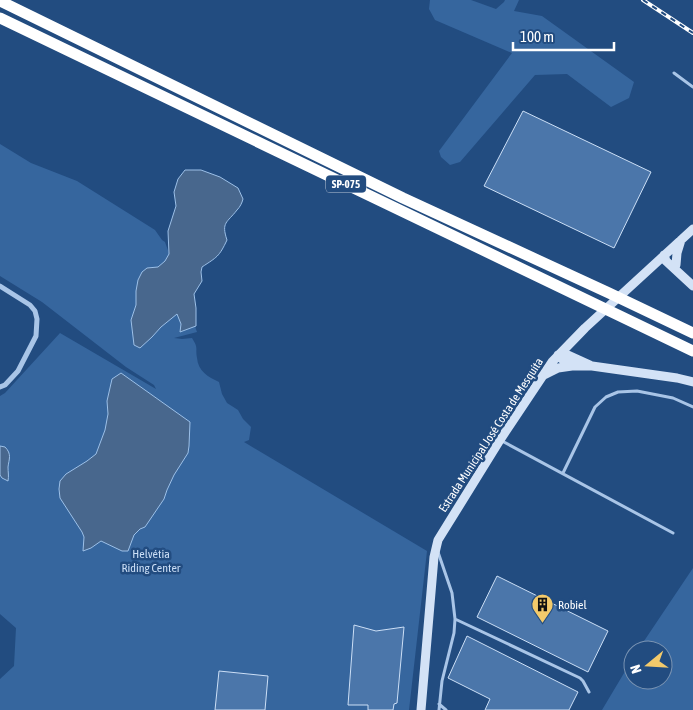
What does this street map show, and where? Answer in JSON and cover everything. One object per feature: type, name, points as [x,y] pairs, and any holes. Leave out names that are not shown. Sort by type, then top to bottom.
[{"type":"highway","name":"SP-075","points":[[0,1],[403,198],[693,333]]},
{"type":"highway","name":"SP-075","points":[[0,18],[693,351]]},
{"type":"main road","name":"Estrada Municipal José Costa de Mesquita","points":[[421,710],[434,556],[438,540],[500,440],[558,355],[575,337],[693,229]]},
{"type":"main road","points":[[677,269],[677,253],[681,240]]},
{"type":"main road","points":[[664,256],[666,261],[677,269],[693,286]]},
{"type":"main road","points":[[648,269],[661,267],[677,269]]},
{"type":"main road","points":[[575,337],[575,352],[583,361]]},
{"type":"main road","points":[[558,355],[568,355],[592,366]]},
{"type":"main road","points":[[558,355],[564,361],[574,366]]},
{"type":"main road","points":[[542,376],[558,368],[592,366],[693,382]]},
{"type":"street","points":[[0,286],[30,305],[35,310],[37,319],[36,336],[18,372],[5,385],[0,387]]},
{"type":"lane","points":[[674,73],[693,87]]},
{"type":"lane","points":[[563,473],[596,407],[606,397],[618,392],[637,391],[673,398],[693,407]]},
{"type":"lane","points":[[500,440],[673,533]]},
{"type":"lane","points":[[436,547],[452,593],[455,619],[454,633],[442,681],[439,710]]},
{"type":"lane","points":[[455,619],[580,678],[589,692]]},
{"type":"lane","points":[[439,704],[446,710]]},
{"type":"green space","points":[[430,0],[471,0],[496,9],[505,0],[519,0],[514,11],[542,16],[634,82],[629,98],[611,107],[567,74],[535,75],[460,162],[450,165],[441,157],[439,151],[512,53],[435,20],[429,9]]},
{"type":"green space","name":"Helvétia Riding Center","points":[[0,144],[31,163],[77,181],[155,230],[165,242],[197,332],[174,338],[192,338],[196,346],[199,367],[207,376],[219,382],[227,403],[238,410],[251,427],[249,440],[244,442],[427,551],[409,710],[0,710],[0,679],[14,666],[16,628],[0,614],[0,396],[5,393],[60,333],[156,389],[154,385],[126,367],[42,302],[0,276]]},
{"type":"green space","points":[[693,568],[693,710],[602,710],[623,675],[623,690],[673,690],[673,640],[645,640]]},
{"type":"shaded area","points":[[185,170],[201,170],[220,177],[238,188],[243,199],[239,208],[226,223],[227,240],[222,250],[214,259],[202,267],[202,281],[194,294],[196,326],[180,332],[181,324],[177,314],[140,348],[134,345],[131,320],[136,305],[138,280],[142,272],[147,268],[158,267],[169,254],[168,231],[176,206],[174,192],[178,179]]},
{"type":"shaded area","points":[[121,373],[190,422],[188,453],[174,475],[164,499],[145,527],[134,535],[128,551],[122,551],[101,541],[83,551],[84,537],[60,498],[60,481],[66,474],[96,454],[105,430],[108,414],[107,401],[112,379]]},
{"type":"shaded area","points":[[0,446],[5,447],[9,454],[8,481],[0,475]]},
{"type":"building","points":[[523,111],[651,172],[614,248],[484,186]]},
{"type":"building","name":"Robiel","points":[[497,576],[608,631],[588,672],[477,617]]},
{"type":"building","points":[[354,625],[376,631],[404,627],[397,703],[394,704],[393,710],[368,710],[368,705],[348,705]]},
{"type":"building","points":[[467,636],[578,692],[569,710],[485,710],[490,699],[448,678]]},
{"type":"building","points":[[219,671],[268,676],[265,710],[215,710]]},
{"type":"railway","points":[[643,0],[693,33]]},
{"type":"place","name":"Robiel","points":[[542,624]]}]
